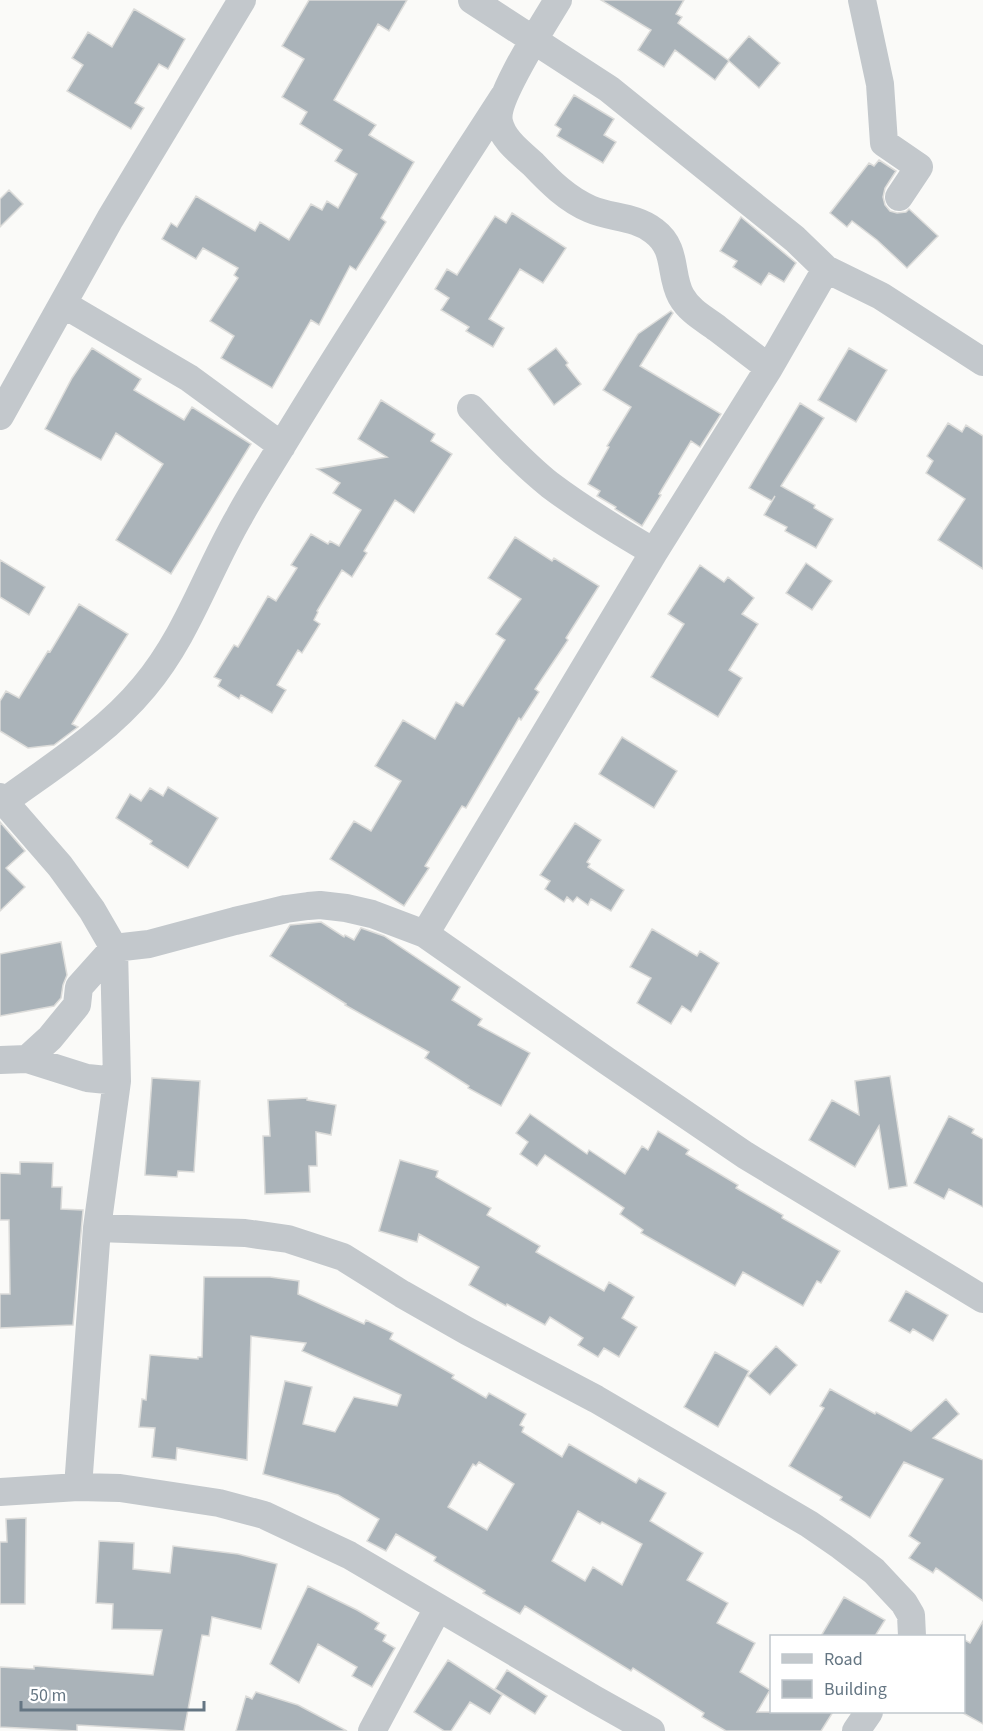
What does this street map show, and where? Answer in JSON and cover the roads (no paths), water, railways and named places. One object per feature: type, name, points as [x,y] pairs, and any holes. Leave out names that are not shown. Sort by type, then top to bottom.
[{"type":"street","points":[[0,416],[116,209],[242,0]]},
{"type":"street","points":[[472,0],[609,88],[795,239],[826,270],[881,296],[983,362]]},
{"type":"street","points":[[78,1486],[97,1228],[117,1081],[114,948],[92,910],[60,866],[2,799],[75,750],[119,714],[144,687],[169,653],[185,627],[238,518],[339,352],[504,96],[558,0]]},
{"type":"street","points":[[862,0],[879,84],[884,143],[919,167],[899,197]]},
{"type":"street","points":[[504,96],[498,120],[504,136],[549,182],[569,198],[591,210],[627,218],[646,225],[656,232],[669,249],[678,288],[687,304],[700,317],[769,369]]},
{"type":"street","points":[[425,934],[654,552],[769,369],[826,270]]},
{"type":"street","points":[[63,304],[189,378],[282,446]]},
{"type":"street","points":[[471,408],[548,483],[593,516],[654,552]]},
{"type":"street","points":[[14,1059],[50,1038],[76,1005],[79,987],[114,948],[149,944],[235,921],[308,906],[346,908],[372,914],[425,934],[745,1155],[983,1299]]},
{"type":"street","points":[[14,1059],[87,1078],[117,1081]]},
{"type":"street","points":[[97,1228],[268,1235],[306,1244],[343,1257],[467,1331],[596,1399],[841,1545],[874,1571],[904,1602],[911,1615],[912,1635]]},
{"type":"street","points":[[0,1492],[78,1486],[120,1488],[219,1503],[264,1515],[349,1555],[594,1700],[651,1731]]},
{"type":"street","points":[[372,1731],[438,1608]]},
{"type":"street","points":[[856,1731],[868,1713]]}]
